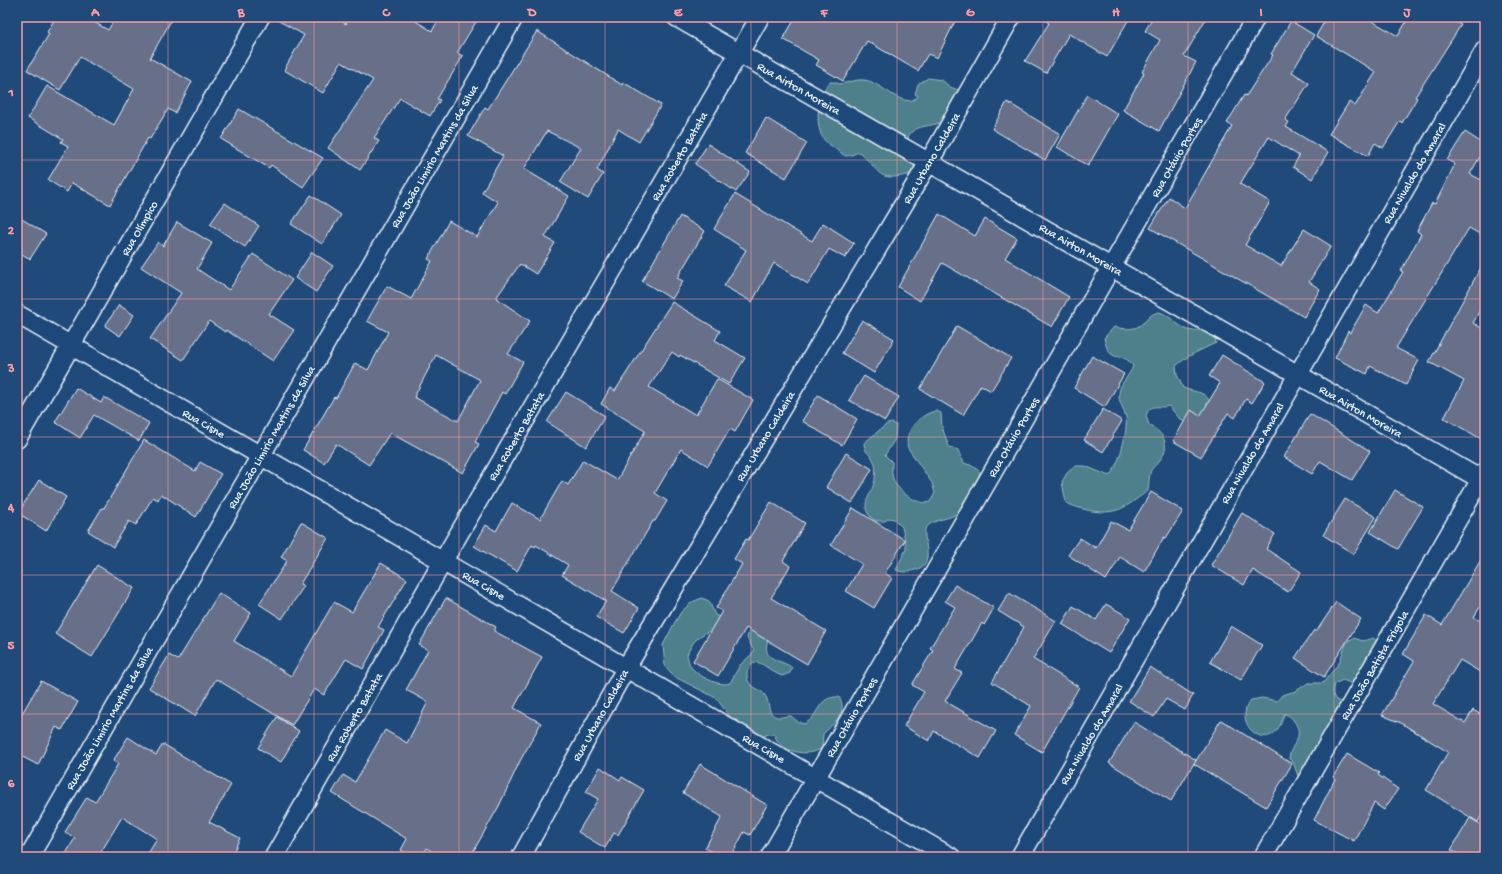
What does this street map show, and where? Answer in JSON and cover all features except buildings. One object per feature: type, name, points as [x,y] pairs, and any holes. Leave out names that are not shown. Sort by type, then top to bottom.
[{"type":"street","name":"Rua Olímpico","points":[[17,439],[260,17]]},
{"type":"street","name":"Rua João Limirio Martins da Silva","points":[[29,857],[514,17]]},
{"type":"street","name":"Rua Airton Moreira","points":[[676,17],[1298,374],[1484,478]]},
{"type":"street","name":"Rua Roberto Batata","points":[[274,857],[442,561],[760,17]]},
{"type":"street","name":"Rua Urbano Caldeira","points":[[521,857],[626,668],[929,162],[1011,17]]},
{"type":"street","name":"Rua Otávio Portes","points":[[770,857],[1256,17]]},
{"type":"street","name":"Rua Nivaldo do Amaral","points":[[1020,857],[1485,50]]},
{"type":"street","name":"Rua Cisne","points":[[17,314],[951,857]]},
{"type":"street","name":"Rua João Batista Frigola","points":[[1263,857],[1484,478]]},
{"type":"green space","points":[[928,78],[942,80],[950,87],[961,91],[946,119],[936,124],[920,127],[911,132],[908,137],[917,165],[911,174],[891,177],[880,174],[859,152],[846,156],[823,138],[820,132],[818,117],[820,101],[826,87],[830,82],[839,84],[864,80],[878,85],[899,98],[912,100],[918,96],[915,94],[918,84]]},
{"type":"green space","points":[[1159,312],[1163,313],[1188,330],[1204,330],[1215,334],[1216,343],[1200,350],[1176,366],[1177,375],[1183,388],[1198,392],[1205,396],[1208,399],[1211,410],[1188,424],[1179,418],[1169,406],[1152,407],[1150,409],[1146,416],[1149,425],[1162,436],[1165,449],[1160,460],[1151,471],[1148,491],[1130,504],[1110,512],[1102,512],[1079,508],[1066,503],[1062,482],[1067,473],[1075,466],[1085,466],[1109,476],[1116,465],[1126,431],[1126,417],[1120,402],[1119,394],[1121,386],[1133,366],[1129,361],[1113,355],[1107,347],[1104,338],[1114,327],[1125,329],[1140,326],[1152,315]]},
{"type":"green space","points":[[936,411],[941,413],[942,427],[949,447],[958,450],[964,463],[973,466],[980,472],[979,477],[959,512],[951,517],[929,525],[925,529],[927,558],[925,563],[915,570],[901,572],[896,570],[906,549],[902,527],[894,519],[889,518],[885,521],[876,521],[870,516],[867,510],[867,500],[874,483],[876,471],[874,461],[866,450],[864,443],[887,424],[892,423],[896,425],[895,439],[885,455],[892,462],[894,481],[904,493],[914,500],[925,503],[930,502],[935,493],[932,483],[908,448],[907,442],[908,435],[914,424],[924,416]]},
{"type":"green space","points":[[702,598],[709,601],[715,615],[732,623],[705,633],[695,641],[687,655],[691,667],[698,674],[709,680],[725,684],[730,683],[740,665],[754,651],[747,638],[750,628],[768,640],[766,647],[770,656],[792,668],[790,673],[782,676],[757,662],[752,664],[747,671],[749,682],[763,693],[773,715],[779,717],[791,716],[798,722],[804,724],[813,717],[822,703],[826,700],[839,697],[842,702],[841,713],[835,722],[823,734],[822,748],[809,753],[795,752],[782,745],[774,734],[769,734],[760,738],[734,722],[716,698],[675,677],[665,666],[663,645],[675,622],[681,612],[692,602]]},
{"type":"green space","points":[[1354,638],[1363,641],[1373,638],[1377,641],[1381,650],[1361,682],[1352,684],[1343,680],[1334,684],[1333,690],[1335,698],[1343,702],[1303,778],[1298,776],[1293,762],[1289,759],[1290,753],[1298,736],[1297,727],[1293,720],[1284,714],[1279,728],[1271,735],[1263,737],[1255,734],[1249,727],[1245,719],[1246,709],[1251,700],[1262,698],[1277,701],[1282,695],[1296,691],[1308,683],[1323,683],[1339,663],[1346,644],[1349,640]]}]
